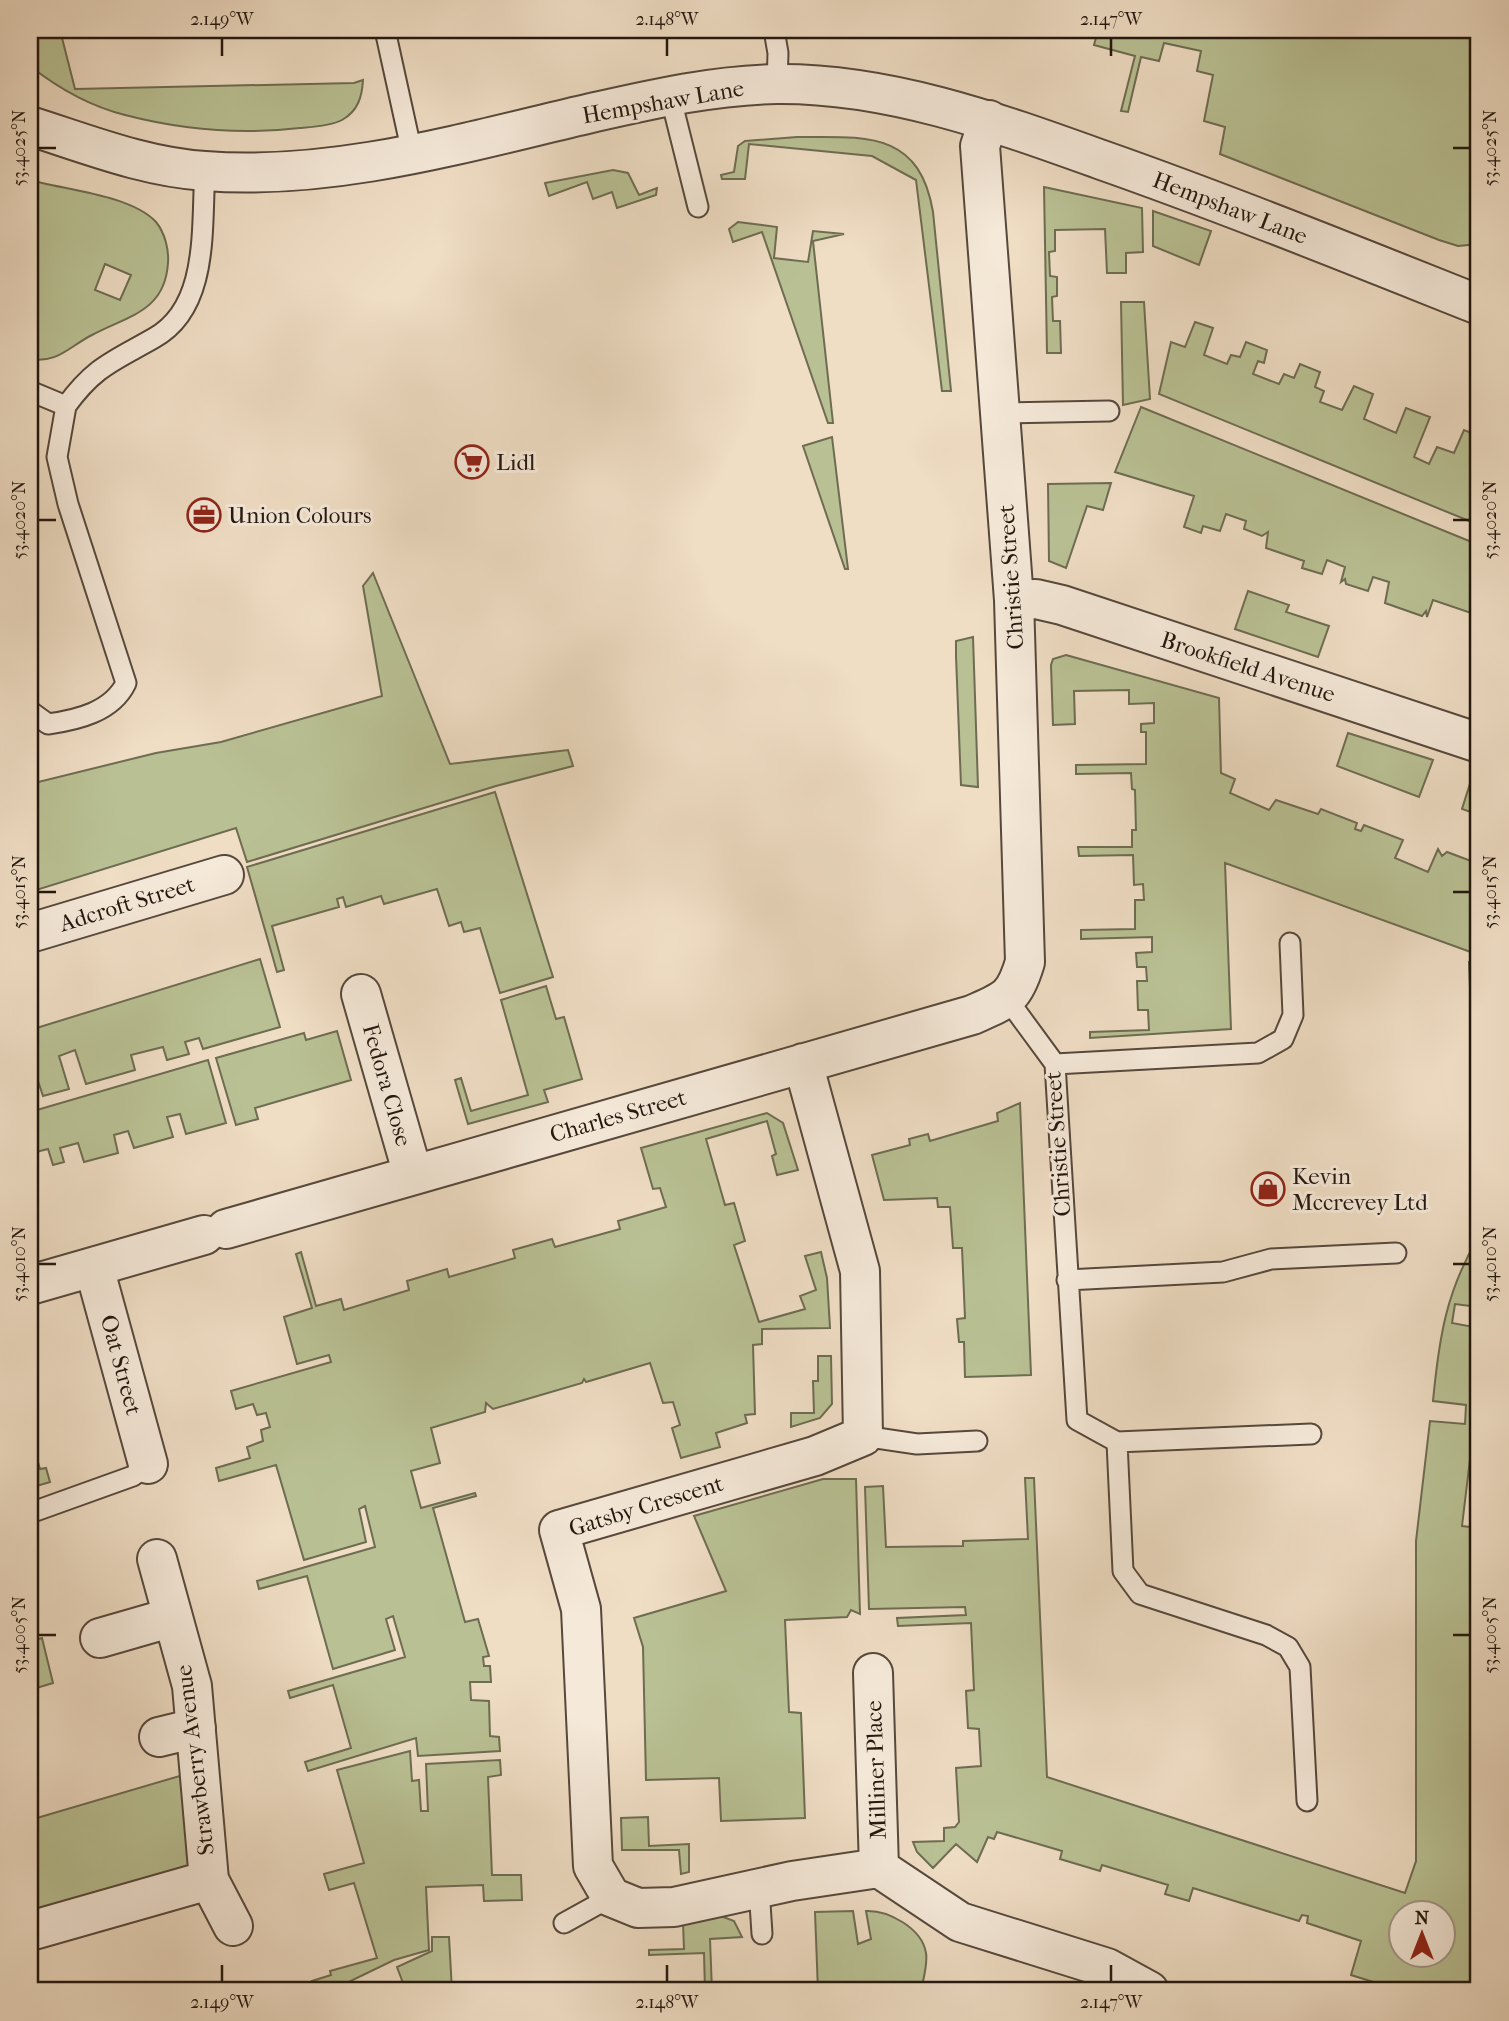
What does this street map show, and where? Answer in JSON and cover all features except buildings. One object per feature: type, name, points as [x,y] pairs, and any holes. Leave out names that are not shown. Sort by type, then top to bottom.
[{"type":"street","name":"Hempshaw Lane","points":[[30,126],[147,163],[205,171],[293,170],[412,153],[670,95],[777,84],[862,91],[989,120],[1148,176],[1479,305]]},
{"type":"street","name":"Christie Street","points":[[989,120],[980,146],[1014,600],[1026,962],[1019,982],[1008,1000]]},
{"type":"street","name":"Brookfield Avenue","points":[[1014,600],[1036,599],[1062,605],[1479,743]]},
{"type":"street","name":"Adcroft Street","points":[[30,933],[224,875]]},
{"type":"street","name":"Fedora Close","points":[[360,994],[413,1175]]},
{"type":"street","name":"Charles Street","points":[[30,1285],[972,1015],[1008,1000]]},
{"type":"street","points":[[803,1063],[860,1271],[863,1436]]},
{"type":"street","name":"Oat Street","points":[[94,1267],[148,1464]]},
{"type":"street","name":"Gatsby Crescent","points":[[611,1896],[593,1866],[580,1609],[559,1530],[815,1455],[863,1436]]},
{"type":"street","name":"Strawberry Avenue","points":[[157,1559],[192,1686],[208,1880],[233,1926]]},
{"type":"street","points":[[100,1638],[173,1617]]},
{"type":"street","name":"Milliner Place","points":[[873,1673],[879,1868]]},
{"type":"street","points":[[159,1737],[196,1728]]},
{"type":"street","points":[[611,1896],[638,1908],[674,1907],[759,1888],[879,1868],[960,1922],[1107,1968],[1149,1991]]},
{"type":"street","name":"Strawberry Avenue","points":[[30,1931],[208,1880]]},
{"type":"lane","points":[[385,30],[412,153]]},
{"type":"lane","points":[[774,30],[778,53],[777,84]]},
{"type":"lane","points":[[670,95],[698,207]]},
{"type":"lane","points":[[30,710],[48,724],[67,722],[98,711],[121,693],[126,683],[68,504],[57,457],[66,406],[83,383],[111,359],[153,339],[181,315],[198,268],[205,171]]},
{"type":"lane","points":[[30,391],[66,406]]},
{"type":"lane","points":[[999,413],[1110,411]]},
{"type":"lane","points":[[1055,1064],[1258,1053],[1283,1039],[1293,1014],[1290,943]]},
{"type":"lane","name":"Christie Street","points":[[1008,1000],[1055,1064],[1077,1420],[1116,1442]]},
{"type":"lane","points":[[1067,1280],[1223,1272],[1271,1259],[1396,1253]]},
{"type":"lane","points":[[1307,1801],[1300,1667],[1288,1647],[1266,1635],[1140,1594],[1123,1571],[1116,1442],[1311,1434]]},
{"type":"lane","points":[[863,1436],[916,1444],[977,1441]]},
{"type":"lane","points":[[30,1513],[132,1476],[148,1464]]},
{"type":"lane","points":[[759,1888],[762,1934]]},
{"type":"lane","points":[[564,1923],[611,1896]]},
{"type":"green space","points":[[30,30],[60,30],[75,89],[354,83],[363,80],[362,92],[355,108],[347,116],[338,122],[321,126],[234,131],[168,124],[99,107],[52,82],[30,66]]},
{"type":"green space","points":[[1098,30],[1479,30],[1479,244],[1458,246],[1439,240],[1220,154],[1225,127],[1204,121],[1213,75],[1197,71],[1201,51],[1164,43],[1159,61],[1141,57],[1128,112],[1121,111],[1135,56],[1094,45]]},
{"type":"green space","points":[[797,137],[866,139],[902,152],[915,166],[926,185],[933,212],[951,391],[942,391],[916,180],[872,156],[749,144],[745,179],[722,179],[721,175],[734,172],[738,146],[745,141]]},
{"type":"green space","points":[[613,170],[628,173],[639,195],[657,188],[656,195],[617,208],[612,192],[593,199],[587,182],[549,196],[545,183]]},
{"type":"green space","points":[[30,180],[114,199],[131,205],[156,222],[166,242],[168,263],[160,292],[152,302],[131,317],[92,335],[56,357],[30,359]],"holes":[[[105,264],[131,275],[120,300],[95,290]]]},
{"type":"green space","points":[[1044,187],[1142,208],[1143,252],[1126,253],[1126,273],[1107,273],[1105,229],[1055,230],[1055,251],[1049,252],[1050,276],[1057,277],[1057,296],[1052,297],[1053,321],[1060,321],[1061,353],[1047,353]]},
{"type":"green space","points":[[1153,211],[1211,231],[1199,265],[1153,246]]},
{"type":"green space","points":[[738,222],[777,227],[774,258],[808,262],[813,231],[844,234],[813,241],[833,423],[828,423],[762,232],[733,242],[729,229]]},
{"type":"green space","points":[[1121,302],[1144,302],[1150,399],[1123,405]]},
{"type":"green space","points":[[1195,322],[1213,328],[1204,355],[1227,364],[1231,355],[1240,357],[1246,342],[1267,350],[1264,363],[1258,361],[1253,374],[1279,384],[1284,374],[1294,378],[1300,364],[1320,372],[1315,387],[1324,391],[1320,402],[1342,410],[1354,386],[1373,394],[1364,419],[1396,433],[1406,408],[1430,417],[1414,457],[1429,464],[1437,447],[1454,453],[1464,430],[1479,436],[1479,525],[1159,394],[1171,342],[1185,347]]},
{"type":"green space","points":[[1141,407],[1479,545],[1479,598],[1474,614],[1433,600],[1427,617],[1426,611],[1422,616],[1385,603],[1389,582],[1373,577],[1368,591],[1346,584],[1345,579],[1341,582],[1345,567],[1327,560],[1322,574],[1302,568],[1304,561],[1266,548],[1268,532],[1262,536],[1244,529],[1246,521],[1226,514],[1220,531],[1203,526],[1201,533],[1184,527],[1194,496],[1115,472]]},
{"type":"green space","points":[[832,437],[848,569],[845,569],[803,446]]},
{"type":"green space","points":[[1111,483],[1103,510],[1087,506],[1066,568],[1049,561],[1048,484]]},
{"type":"green space","points":[[373,573],[450,764],[568,750],[573,766],[496,786],[247,862],[236,828],[30,892],[30,784],[156,753],[221,742],[382,696],[363,586]]},
{"type":"green space","points":[[1248,591],[1289,605],[1286,612],[1329,626],[1318,657],[1235,629]]},
{"type":"green space","points":[[973,637],[978,787],[961,785],[956,656],[956,641]]},
{"type":"green space","points":[[1066,655],[1219,698],[1221,773],[1235,779],[1230,793],[1269,810],[1276,800],[1318,814],[1321,809],[1357,823],[1355,829],[1361,831],[1364,825],[1403,840],[1395,858],[1428,872],[1438,849],[1442,856],[1447,852],[1479,864],[1479,955],[1225,863],[1231,1029],[1090,1038],[1090,1032],[1149,1030],[1148,1010],[1138,1010],[1137,981],[1147,981],[1146,967],[1137,967],[1136,953],[1152,952],[1152,937],[1081,939],[1081,930],[1135,929],[1135,900],[1144,900],[1143,884],[1134,885],[1133,855],[1079,856],[1078,847],[1132,847],[1132,830],[1136,830],[1135,790],[1132,789],[1131,773],[1076,774],[1076,765],[1146,764],[1146,732],[1141,732],[1141,724],[1154,723],[1154,703],[1129,704],[1129,690],[1074,691],[1075,724],[1053,725],[1051,665],[1053,659]]},
{"type":"green space","points":[[1348,733],[1433,760],[1419,797],[1337,766]]},
{"type":"green space","points":[[1473,774],[1479,776],[1479,815],[1462,809]]},
{"type":"green space","points":[[495,792],[553,977],[500,993],[480,928],[464,932],[461,922],[449,926],[437,889],[384,904],[381,896],[346,907],[343,897],[337,899],[339,907],[272,926],[284,970],[277,972],[247,867]]},
{"type":"green space","points":[[260,959],[280,1027],[203,1049],[199,1038],[185,1042],[189,1054],[167,1060],[163,1047],[131,1055],[135,1070],[86,1084],[75,1050],[59,1056],[69,1089],[43,1096],[35,1072],[30,1073],[30,1030]]},
{"type":"green space","points":[[1469,962],[1479,962],[1479,1217]]},
{"type":"green space","points":[[546,986],[556,1019],[564,1017],[582,1079],[544,1090],[548,1102],[468,1124],[455,1080],[461,1078],[471,1111],[528,1095],[501,1000]]},
{"type":"green space","points":[[337,1031],[351,1080],[255,1108],[258,1119],[236,1125],[216,1058],[304,1033],[306,1040]]},
{"type":"green space","points":[[208,1060],[226,1123],[186,1134],[180,1114],[167,1117],[173,1137],[134,1148],[128,1131],[114,1135],[118,1153],[84,1162],[78,1143],[60,1148],[64,1162],[53,1165],[48,1149],[32,1153],[30,1112]]},
{"type":"green space","points":[[1020,1103],[1031,1375],[965,1377],[964,1342],[959,1342],[957,1319],[965,1318],[962,1248],[953,1248],[950,1207],[938,1207],[937,1198],[884,1200],[872,1155],[910,1145],[909,1139],[928,1134],[930,1141],[998,1121],[997,1113]]},
{"type":"green space","points":[[767,1113],[783,1123],[798,1170],[777,1175],[772,1156],[776,1154],[767,1121],[706,1139],[725,1205],[734,1203],[745,1241],[734,1245],[759,1322],[805,1309],[800,1296],[816,1290],[805,1256],[821,1252],[827,1278],[830,1328],[762,1329],[762,1344],[753,1345],[755,1414],[745,1415],[747,1423],[716,1433],[720,1447],[681,1458],[672,1428],[680,1425],[673,1402],[663,1403],[650,1363],[586,1382],[584,1379],[582,1383],[493,1409],[486,1403],[485,1412],[431,1428],[440,1463],[411,1471],[421,1508],[475,1493],[476,1496],[433,1508],[465,1622],[478,1619],[489,1656],[483,1657],[484,1666],[490,1666],[491,1682],[470,1682],[471,1700],[489,1701],[490,1736],[499,1737],[500,1751],[418,1756],[416,1738],[308,1771],[305,1762],[351,1748],[333,1685],[290,1698],[288,1691],[405,1657],[393,1616],[386,1619],[395,1650],[333,1669],[307,1576],[259,1589],[257,1581],[375,1547],[365,1506],[359,1509],[366,1542],[304,1560],[276,1465],[219,1481],[216,1468],[250,1458],[247,1447],[263,1441],[261,1430],[270,1427],[266,1413],[257,1415],[253,1404],[236,1409],[231,1391],[331,1362],[329,1355],[297,1364],[284,1317],[312,1308],[296,1254],[301,1252],[316,1306],[341,1299],[344,1310],[409,1290],[407,1281],[447,1269],[449,1277],[515,1258],[513,1250],[552,1239],[555,1247],[620,1229],[618,1221],[666,1207],[660,1188],[653,1189],[641,1148]]},
{"type":"green space","points":[[1479,1236],[1479,1307],[1455,1304],[1452,1323],[1479,1328],[1479,1426],[1474,1426],[1462,1526],[1479,1528],[1479,1991],[1382,1991],[1383,1985],[1351,1975],[1361,1941],[1307,1923],[1308,1916],[1302,1915],[1299,1921],[1193,1888],[1189,1901],[1165,1894],[1168,1885],[1102,1865],[1100,1871],[1060,1859],[1062,1851],[997,1832],[994,1839],[988,1837],[977,1862],[956,1844],[933,1868],[917,1852],[913,1842],[944,1841],[944,1828],[955,1827],[959,1822],[956,1768],[981,1766],[979,1729],[968,1728],[966,1691],[974,1690],[971,1623],[898,1626],[897,1618],[966,1615],[965,1607],[869,1609],[865,1487],[883,1486],[886,1547],[963,1546],[963,1541],[1028,1539],[1025,1478],[1034,1478],[1047,1777],[1405,1893],[1416,1861],[1416,1541],[1430,1421],[1465,1424],[1466,1405],[1433,1401],[1441,1336],[1459,1276]]},
{"type":"green space","points":[[818,1356],[831,1356],[832,1404],[820,1418],[791,1427],[791,1413],[814,1413],[813,1381],[818,1381]]},
{"type":"green space","points":[[35,1452],[40,1469],[46,1468],[50,1482],[30,1488],[30,1453]]},
{"type":"green space","points":[[823,1479],[856,1479],[860,1614],[851,1610],[847,1617],[785,1620],[789,1712],[801,1713],[805,1818],[721,1821],[719,1778],[646,1780],[643,1647],[634,1618],[726,1591],[694,1516]]},
{"type":"green space","points":[[30,1636],[31,1641],[42,1638],[53,1683],[30,1690]]},
{"type":"green space","points":[[410,1751],[412,1781],[419,1780],[421,1811],[428,1811],[426,1764],[500,1760],[501,1775],[488,1777],[492,1875],[521,1875],[522,1900],[484,1901],[483,1885],[426,1887],[429,1950],[394,1960],[330,1991],[306,1991],[305,1987],[313,1984],[312,1981],[331,1975],[330,1971],[377,1958],[354,1883],[329,1890],[324,1874],[364,1863],[337,1770]]},
{"type":"green space","points":[[200,1770],[209,1880],[30,1931],[30,1820]]},
{"type":"green space","points":[[648,1817],[649,1846],[689,1844],[689,1872],[681,1874],[679,1850],[622,1850],[621,1818]]},
{"type":"green space","points":[[853,1911],[858,1944],[871,1939],[866,1911],[894,1917],[918,1936],[926,1953],[921,1991],[818,1991],[815,1912]]},
{"type":"green space","points":[[718,1915],[734,1921],[742,1937],[710,1939],[712,1991],[705,1991],[704,1953],[649,1955],[649,1950],[684,1949],[683,1923]]},
{"type":"green space","points":[[432,1937],[449,1937],[452,1991],[406,1991],[397,1967],[432,1951]]},
{"type":"place","name":"Lidl","points":[[472,462]]},
{"type":"place","name":"Union Colours","points":[[204,515]]},
{"type":"place","name":"Kevin Mccrevey Ltd","points":[[1268,1189]]}]
